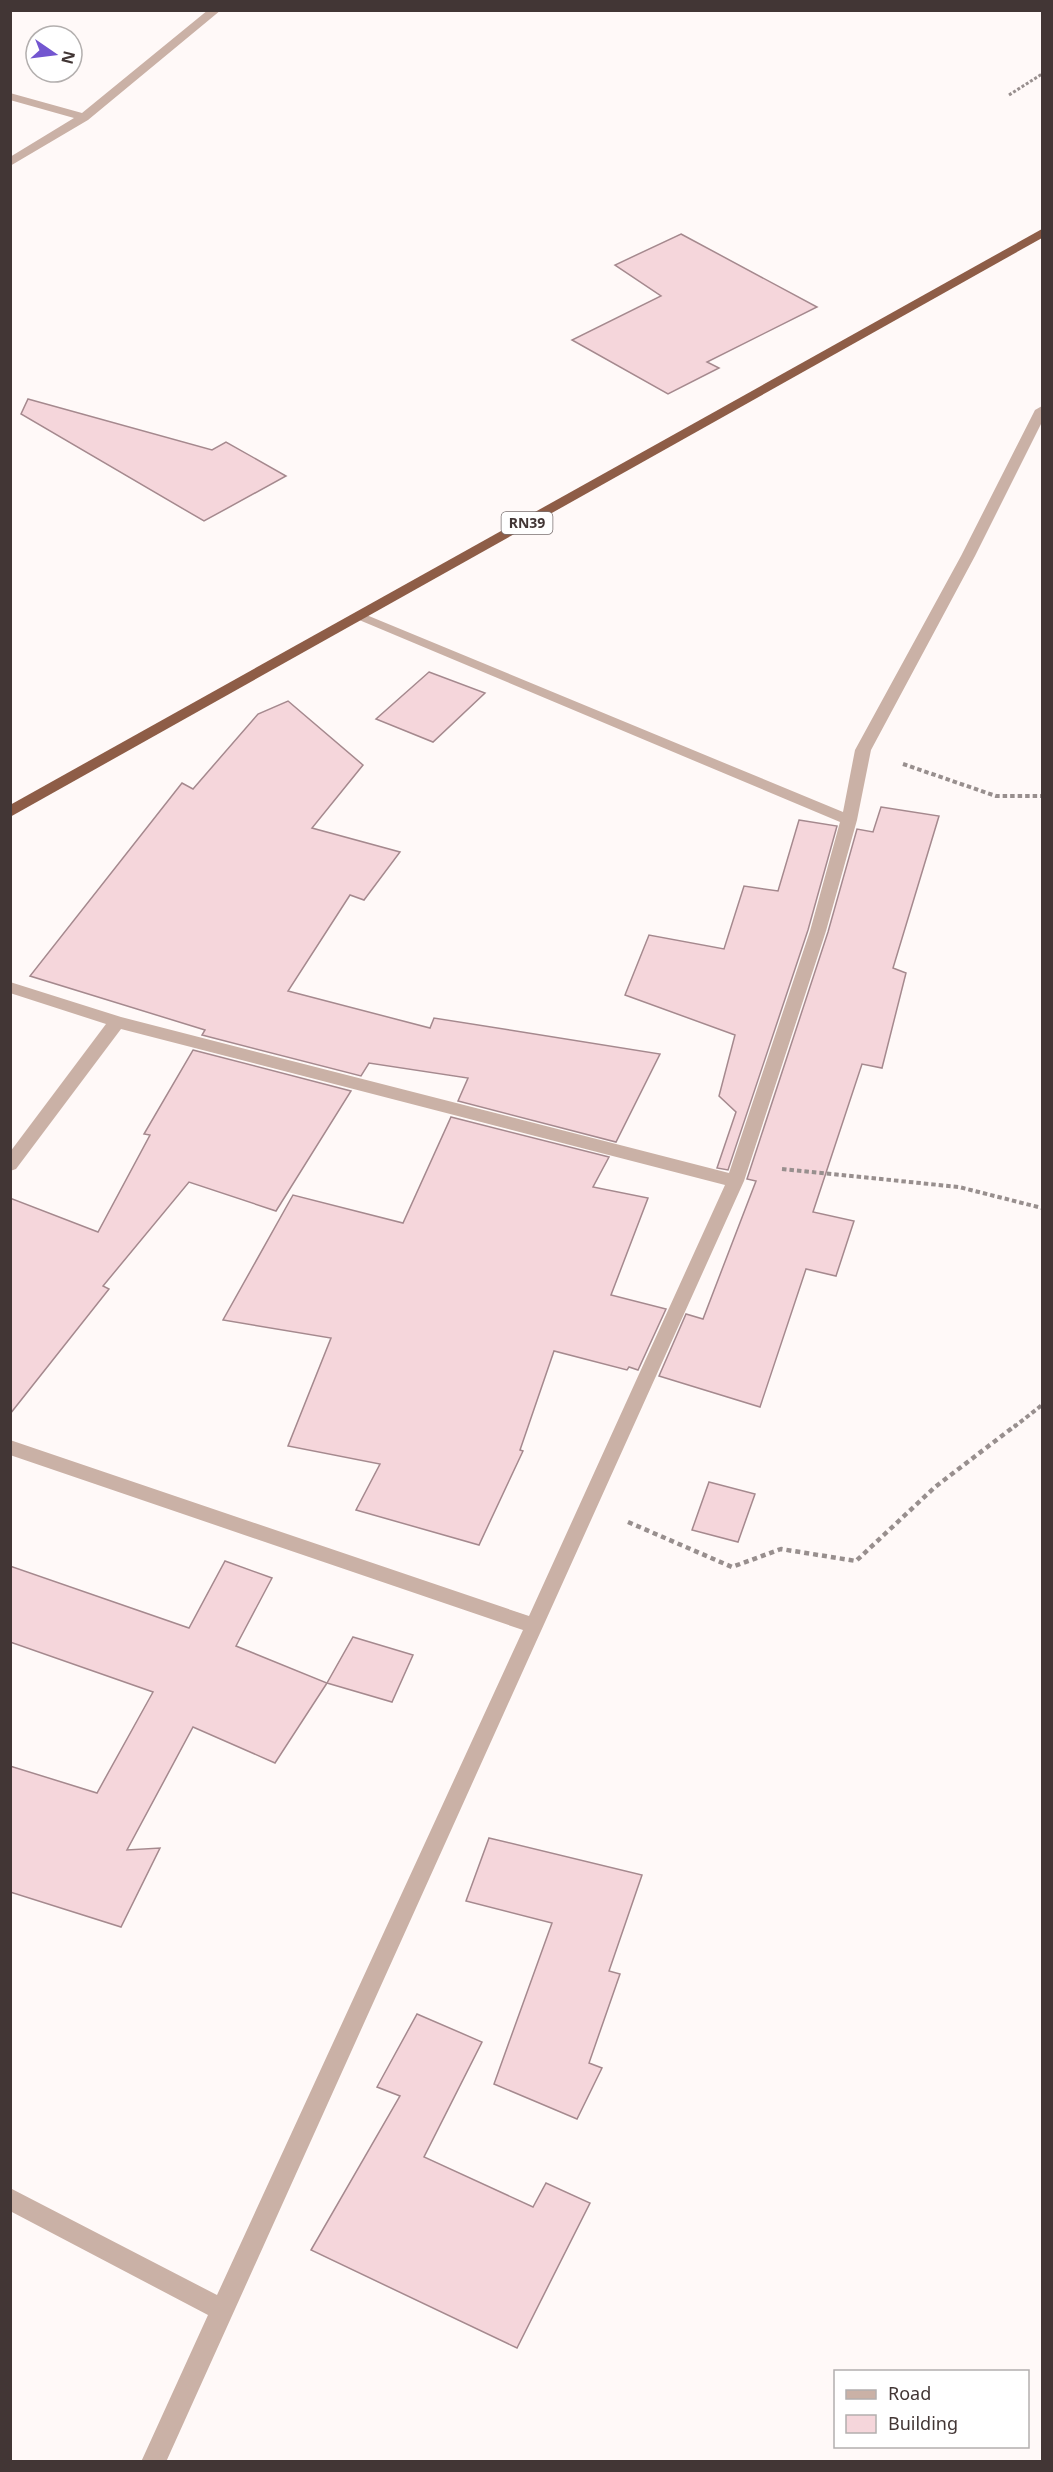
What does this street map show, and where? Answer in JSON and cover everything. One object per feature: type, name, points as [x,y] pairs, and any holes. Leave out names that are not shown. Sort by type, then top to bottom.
[{"type":"highway","name":"RN39","points":[[10,812],[1042,233]]},
{"type":"street","points":[[10,162],[84,117],[216,10]]},
{"type":"street","points":[[10,96],[84,117]]},
{"type":"street","points":[[153,2462],[535,1626],[737,1173],[818,931],[849,820],[863,750],[968,556],[1042,410]]},
{"type":"street","points":[[359,617],[849,820]]},
{"type":"street","points":[[10,987],[117,1022],[737,1173]]},
{"type":"street","points":[[10,1165],[117,1022]]},
{"type":"street","points":[[10,1447],[535,1626]]},
{"type":"street","points":[[10,2199],[223,2311]]},
{"type":"path","points":[[1009,95],[1042,74]]},
{"type":"path","points":[[863,750],[996,796],[1042,796]]},
{"type":"path","points":[[737,1173],[959,1186],[1042,1208]]},
{"type":"path","points":[[590,1504],[732,1567],[781,1548],[855,1561],[935,1487],[1042,1405]]},
{"type":"building","points":[[681,234],[817,307],[707,362],[719,368],[668,394],[572,340],[661,296],[615,265]]},
{"type":"building","points":[[28,399],[212,450],[226,442],[286,476],[204,521],[21,414]]},
{"type":"building","points":[[429,672],[485,693],[433,742],[376,719]]},
{"type":"building","points":[[288,701],[363,765],[312,828],[400,852],[364,900],[350,895],[288,991],[430,1028],[434,1018],[660,1054],[616,1142],[458,1101],[468,1078],[369,1063],[361,1076],[202,1035],[205,1030],[30,976],[182,783],[193,789],[258,714]]},
{"type":"building","points":[[881,807],[939,816],[893,968],[906,973],[882,1068],[862,1064],[813,1212],[854,1221],[836,1276],[806,1269],[760,1407],[659,1376],[686,1314],[703,1319],[756,1181],[747,1179],[828,932],[857,829],[873,832]]},
{"type":"building","points":[[799,820],[837,826],[808,930],[728,1170],[717,1168],[736,1112],[719,1096],[735,1035],[625,995],[649,935],[724,949],[744,886],[778,891]]},
{"type":"building","points":[[193,1050],[351,1091],[276,1211],[189,1182],[103,1286],[109,1289],[10,1414],[10,1198],[98,1232],[150,1135],[144,1134]]},
{"type":"building","points":[[451,1117],[609,1157],[593,1187],[648,1198],[611,1295],[666,1309],[638,1370],[629,1367],[627,1370],[554,1351],[520,1450],[523,1451],[479,1545],[356,1510],[380,1464],[288,1446],[331,1338],[223,1320],[293,1195],[403,1223]]},
{"type":"building","points":[[709,1482],[755,1494],[738,1542],[692,1530]]},
{"type":"building","points":[[225,1561],[272,1578],[236,1646],[327,1683],[275,1763],[193,1727],[127,1850],[160,1848],[121,1927],[10,1892],[10,1766],[97,1793],[153,1692],[10,1642],[10,1566],[189,1628]]},
{"type":"building","points":[[353,1637],[413,1655],[392,1702],[327,1683]]},
{"type":"building","points":[[489,1838],[642,1875],[609,1971],[620,1974],[589,2063],[602,2068],[577,2119],[494,2084],[552,1923],[466,1901]]},
{"type":"building","points":[[417,2014],[482,2042],[424,2157],[533,2207],[546,2183],[590,2203],[517,2348],[311,2250],[400,2096],[377,2087]]}]
